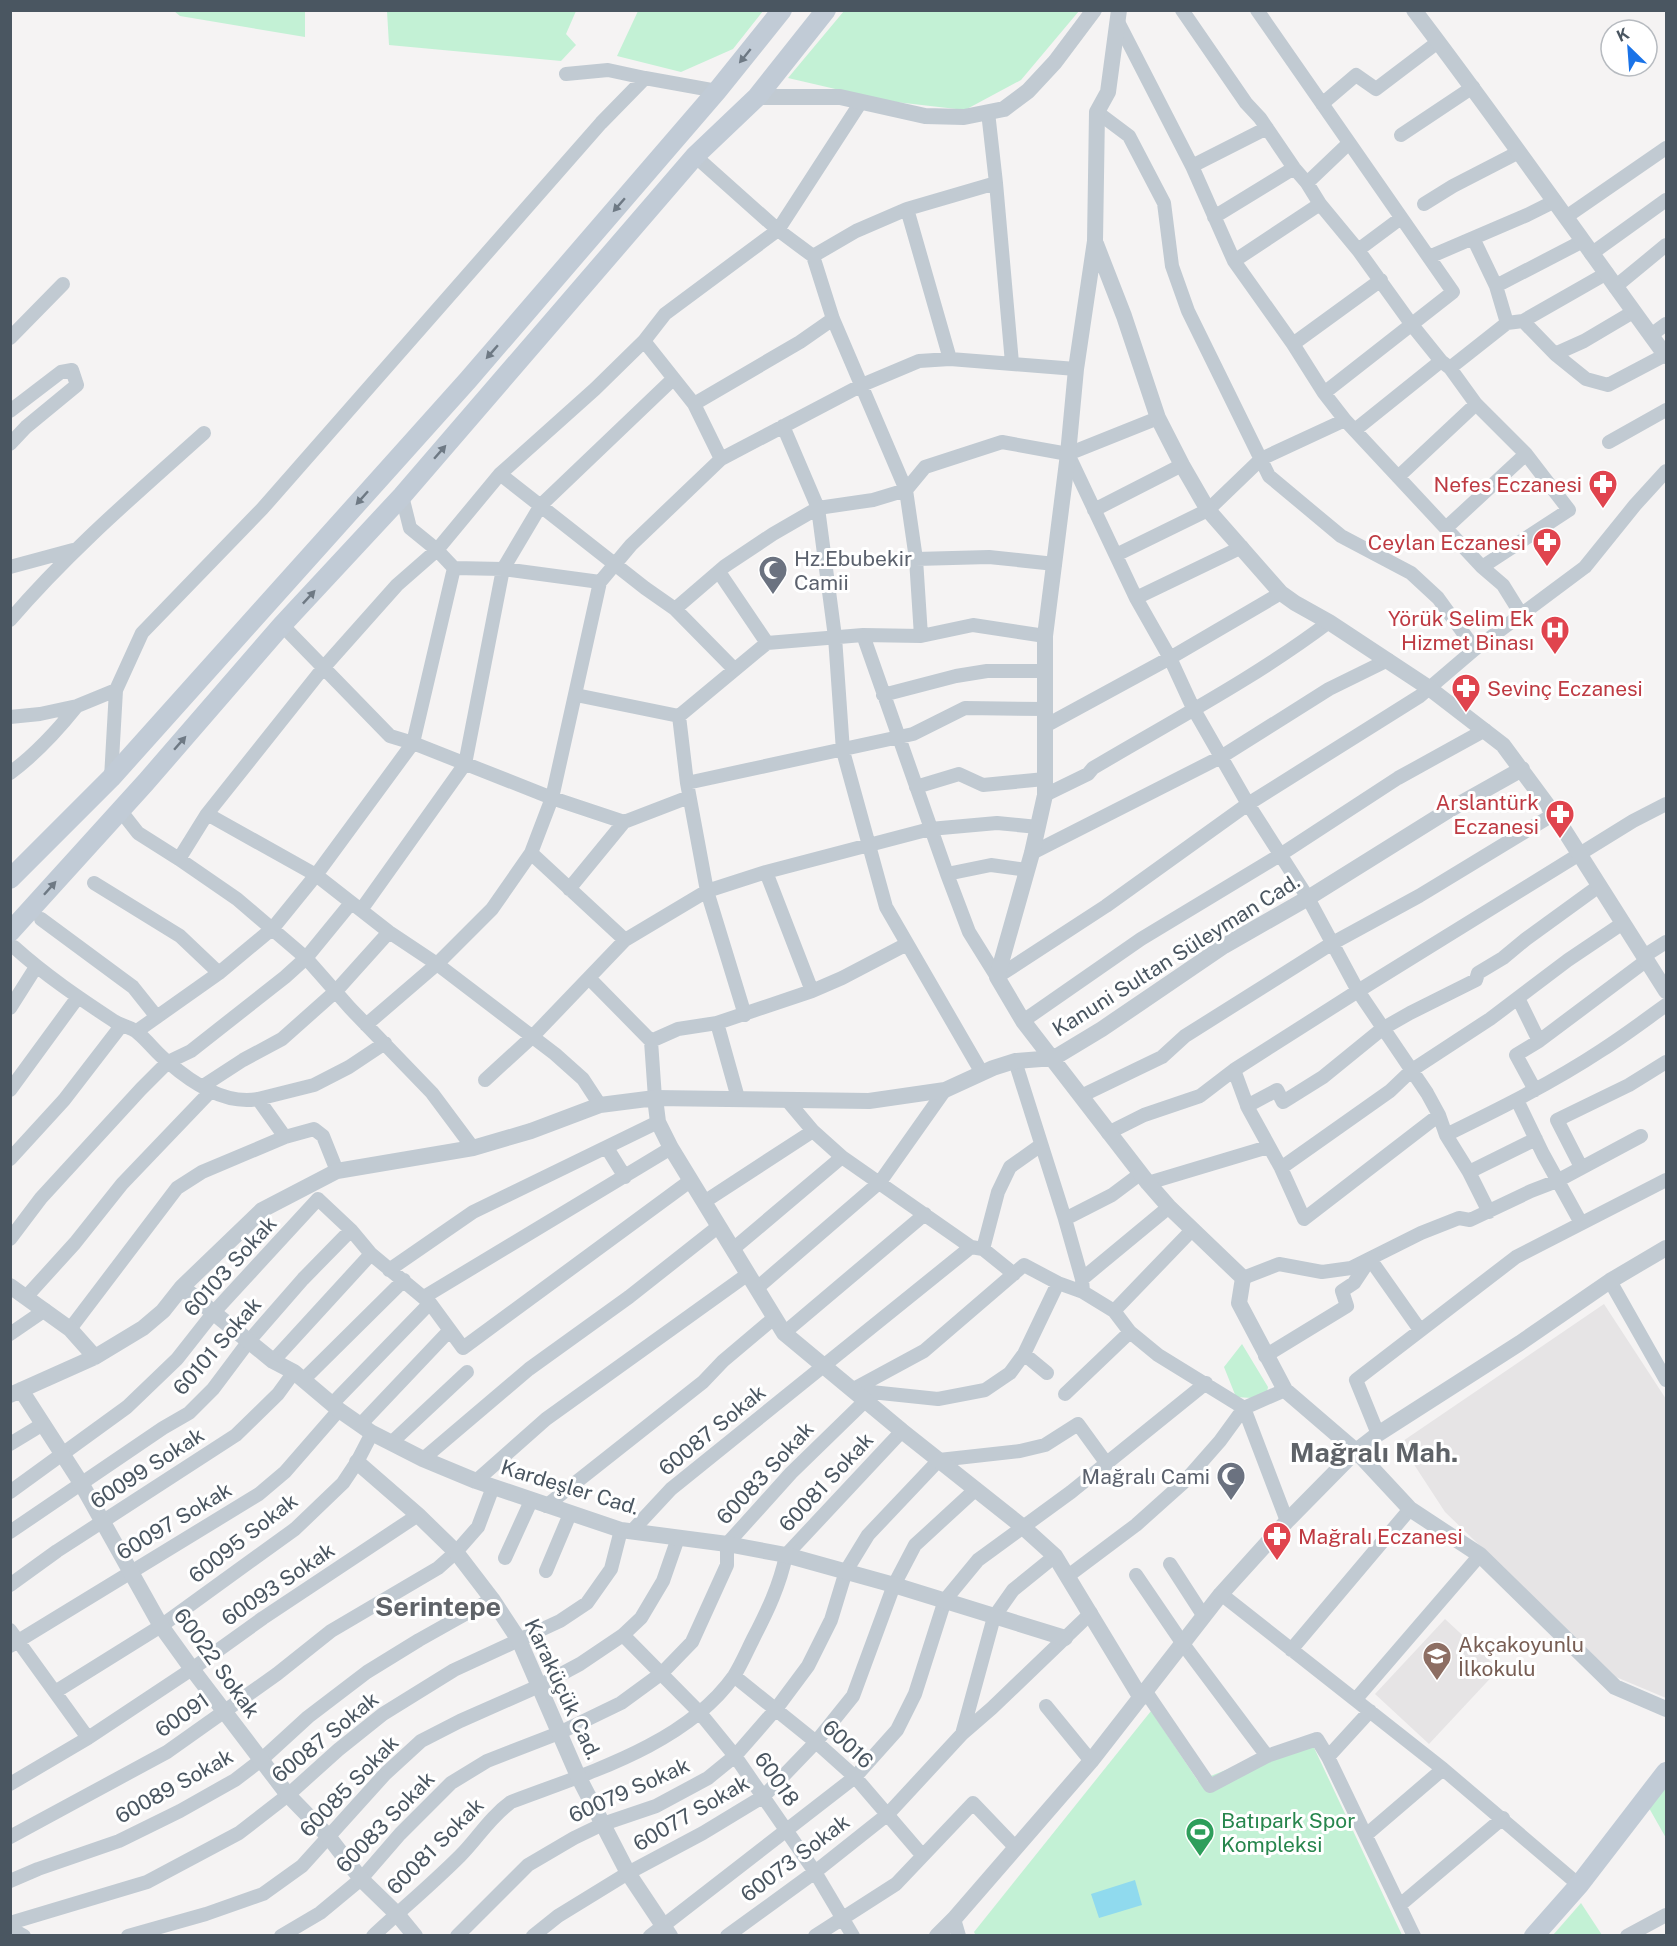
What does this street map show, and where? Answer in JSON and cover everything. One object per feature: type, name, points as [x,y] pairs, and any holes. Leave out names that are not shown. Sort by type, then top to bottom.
[{"type":"main road","points":[[10,879],[111,778],[468,380],[717,91],[782,10]]},
{"type":"main road","points":[[12,934],[282,625],[402,496],[695,156],[758,97],[826,10]]},
{"type":"main road","points":[[1534,1935],[1579,1885],[1666,1772]]},
{"type":"main road","points":[[1521,1935],[1579,1885]]},
{"type":"street","points":[[758,97],[840,97],[925,116],[964,117],[1004,109],[1028,91],[1055,62],[1094,10]]},
{"type":"street","points":[[1182,10],[1246,103],[1267,128],[1294,168],[1308,183],[1320,204],[1381,280],[1412,325],[1476,404],[1526,454],[1569,510],[1482,567]]},
{"type":"street","points":[[1257,10],[1453,292],[1324,393]]},
{"type":"street","points":[[1414,10],[1473,87],[1666,355],[1608,385],[1586,379],[1555,354],[1523,321]]},
{"type":"street","points":[[997,977],[1032,853],[1045,787],[1045,636],[1068,454],[1076,369],[1095,242],[1097,112],[1108,92],[1118,15]]},
{"type":"street","points":[[1118,15],[1192,166],[1234,261],[1345,420],[1482,567],[1503,585],[1521,614]]},
{"type":"street","points":[[1322,104],[1356,75],[1376,88],[1438,42]]},
{"type":"street","points":[[566,74],[608,70],[717,91]]},
{"type":"street","points":[[111,778],[116,690],[142,633],[262,509],[602,123],[645,78]]},
{"type":"street","points":[[1401,135],[1473,87]]},
{"type":"street","points":[[179,859],[207,814],[324,668],[397,585],[437,550],[500,474],[644,342],[665,314],[778,230],[861,102]]},
{"type":"street","points":[[988,112],[1012,363]]},
{"type":"street","points":[[1097,112],[1129,136],[1164,203],[1172,266],[1188,311],[1269,476],[1341,536],[1411,573],[1438,598],[1474,649]]},
{"type":"street","points":[[1192,166],[1267,128]]},
{"type":"street","points":[[1308,183],[1349,143]]},
{"type":"street","points":[[1566,217],[1666,148]]},
{"type":"street","points":[[1424,204],[1453,186],[1519,152]]},
{"type":"street","points":[[695,156],[778,230],[813,256],[833,319],[906,490],[916,559],[921,636]]},
{"type":"street","points":[[1214,217],[1294,168]]},
{"type":"street","points":[[813,256],[856,231],[907,209],[996,183]]},
{"type":"street","points":[[1496,286],[1587,248],[1666,200]]},
{"type":"street","points":[[1429,257],[1555,201]]},
{"type":"street","points":[[1234,261],[1320,204]]},
{"type":"street","points":[[907,209],[950,359]]},
{"type":"street","points":[[1358,250],[1401,218]]},
{"type":"street","points":[[1473,238],[1496,286],[1507,323]]},
{"type":"street","points":[[1095,242],[1124,316],[1158,418],[1208,510],[1281,593],[1429,688],[1503,745],[1554,814],[1666,991]]},
{"type":"street","points":[[1355,430],[1507,323],[1523,321],[1611,280],[1666,245]]},
{"type":"street","points":[[1293,344],[1381,280]]},
{"type":"street","points":[[10,338],[63,284]]},
{"type":"street","points":[[1555,354],[1584,341],[1633,312]]},
{"type":"street","points":[[694,404],[800,342],[833,319]]},
{"type":"street","points":[[1651,335],[1666,324]]},
{"type":"street","points":[[644,342],[694,404],[721,459]]},
{"type":"street","points":[[366,1025],[436,964],[492,909],[531,853],[552,798],[600,582],[631,545],[721,459],[861,385],[919,361],[950,359],[1076,369]]},
{"type":"street","points":[[10,411],[61,372],[72,370],[77,385],[26,427],[10,444]]},
{"type":"street","points":[[10,1239],[41,1198],[168,1062],[191,1051],[306,958],[356,906],[465,764],[503,569],[541,505],[673,379]]},
{"type":"street","points":[[1398,477],[1476,404]]},
{"type":"street","points":[[1609,442],[1666,410]]},
{"type":"street","points":[[675,609],[718,572],[773,534],[819,508],[873,500],[906,490],[925,467],[1002,442],[1068,454],[1158,418]]},
{"type":"street","points":[[1116,555],[1208,510],[1262,459],[1345,420]]},
{"type":"street","points":[[783,426],[819,508],[836,637],[843,751],[886,907],[982,1073]]},
{"type":"street","points":[[10,620],[75,549],[204,433]]},
{"type":"street","points":[[1068,454],[1136,598],[1170,658],[1193,708],[1248,804],[1308,898],[1358,992],[1412,1070],[1439,1115],[1446,1135],[1469,1172],[1489,1212]]},
{"type":"street","points":[[1447,527],[1526,454]]},
{"type":"street","points":[[1094,510],[1182,465]]},
{"type":"street","points":[[997,977],[1106,906],[1248,804],[1420,696],[1474,649],[1585,567],[1666,471]]},
{"type":"street","points":[[500,474],[675,609],[734,669]]},
{"type":"street","points":[[402,496],[410,528],[437,550],[454,568],[503,569],[600,582]]},
{"type":"street","points":[[1136,598],[1242,547]]},
{"type":"street","points":[[10,567],[75,549]]},
{"type":"street","points":[[916,559],[989,556],[1055,564]]},
{"type":"street","points":[[137,1031],[219,974],[273,928],[316,875],[413,743],[454,568]]},
{"type":"street","points":[[718,572],[767,643]]},
{"type":"street","points":[[569,889],[624,822],[688,790],[913,734],[965,708],[1045,718],[1170,658],[1281,593]]},
{"type":"street","points":[[916,787],[959,774],[983,785],[1045,787],[1088,774],[1093,768],[1290,651],[1329,622]]},
{"type":"street","points":[[282,625],[390,736],[552,798],[624,822]]},
{"type":"street","points":[[679,716],[767,643],[862,635],[921,636],[973,625],[1045,636]]},
{"type":"street","points":[[862,635],[946,874],[969,932],[1023,1021],[1054,1058],[1108,1133],[1169,1207],[1243,1278]]},
{"type":"street","points":[[1032,853],[1221,757],[1329,689],[1388,660]]},
{"type":"street","points":[[883,695],[956,676],[987,671],[1045,670]]},
{"type":"street","points":[[10,717],[40,714],[77,706],[116,690]]},
{"type":"street","points":[[576,695],[679,716]]},
{"type":"street","points":[[10,773],[55,733],[77,706]]},
{"type":"street","points":[[679,716],[688,790],[707,891],[745,1015]]},
{"type":"street","points":[[1023,1021],[1142,939],[1280,855],[1398,778],[1485,730]]},
{"type":"street","name":"Kanuni Sultan Süleyman Cad.","points":[[16,1393],[95,1357],[143,1328],[163,1311],[182,1287],[262,1210],[312,1193],[337,1171],[473,1148],[531,1131],[600,1105],[655,1098],[869,1101],[945,1090],[1016,1061],[1054,1058],[1102,1029],[1224,946],[1308,898],[1449,810],[1522,769]]},
{"type":"street","points":[[1108,1133],[1144,1115],[1200,1096],[1234,1070],[1358,992],[1633,821],[1666,804]]},
{"type":"street","points":[[120,810],[138,833],[237,899],[306,958],[366,1025],[432,1093],[473,1148]]},
{"type":"street","points":[[207,814],[316,875],[389,932],[533,1036],[583,1078],[600,1105]]},
{"type":"street","points":[[1081,1096],[1162,1057],[1185,1036],[1331,944],[1419,896],[1554,814]]},
{"type":"street","points":[[485,1080],[533,1036],[625,940],[707,891],[766,872],[930,829],[997,823],[1038,827]]},
{"type":"street","points":[[531,853],[625,940]]},
{"type":"street","points":[[946,874],[991,865],[1027,870]]},
{"type":"street","points":[[766,872],[812,991]]},
{"type":"street","points":[[94,882],[180,936],[219,974]]},
{"type":"street","points":[[1247,1106],[1277,1089],[1282,1102],[1323,1077],[1382,1029],[1476,980],[1478,973],[1503,958],[1599,886]]},
{"type":"street","points":[[40,919],[133,987],[157,1017]]},
{"type":"street","points":[[1281,1168],[1390,1091],[1412,1070],[1623,924]]},
{"type":"street","points":[[26,1297],[207,1089],[243,1060],[282,1039],[336,991],[389,932]]},
{"type":"street","points":[[12,934],[36,967],[122,1026],[137,1031],[168,1062],[207,1089],[244,1101],[314,1085],[349,1067],[385,1044]]},
{"type":"street","points":[[1535,1090],[1516,1055],[1539,1041],[1666,942]]},
{"type":"street","points":[[651,1041],[678,1029],[717,1023],[812,991],[907,944]]},
{"type":"street","points":[[10,1008],[36,967]]},
{"type":"street","points":[[589,978],[651,1041],[658,1122],[690,1181],[784,1333],[858,1396],[1023,1527],[1055,1556],[1143,1695],[1210,1786],[1267,1756],[1317,1738],[1414,1935]]},
{"type":"street","points":[[10,1090],[78,997]]},
{"type":"street","points":[[1518,998],[1539,1041]]},
{"type":"street","points":[[1446,1135],[1535,1090],[1602,1050],[1666,1005]]},
{"type":"street","points":[[717,1023],[738,1098]]},
{"type":"street","points":[[10,1159],[64,1101],[122,1026]]},
{"type":"street","points":[[1016,1061],[1065,1219],[1082,1286]]},
{"type":"street","points":[[1581,1167],[1557,1120],[1629,1085],[1666,1062]]},
{"type":"street","points":[[1234,1070],[1247,1106],[1281,1168],[1304,1219],[1439,1115]]},
{"type":"street","points":[[476,1481],[546,1419],[753,1281],[880,1182],[945,1090]]},
{"type":"street","points":[[258,1099],[285,1137]]},
{"type":"street","points":[[786,1099],[813,1131],[842,1157],[925,1214],[1014,1274],[1024,1265],[1058,1283],[1082,1286],[1114,1311],[1130,1332],[1158,1355],[1244,1408],[1287,1521]]},
{"type":"street","points":[[1517,1100],[1557,1181],[1581,1222]]},
{"type":"street","points":[[389,1270],[473,1212],[658,1122]]},
{"type":"street","points":[[70,1329],[177,1188],[202,1172],[285,1137],[314,1129],[323,1136],[337,1171]]},
{"type":"street","points":[[704,1202],[813,1131]]},
{"type":"street","points":[[1243,1278],[1279,1264],[1322,1272],[1351,1268],[1421,1233],[1459,1218],[1470,1220],[1489,1212],[1557,1181],[1641,1136]]},
{"type":"street","points":[[1469,1172],[1536,1139]]},
{"type":"street","points":[[977,1248],[1010,1167],[1041,1145]]},
{"type":"street","points":[[1065,1219],[1144,1178],[1268,1147]]},
{"type":"street","points":[[607,1148],[625,1177]]},
{"type":"street","name":"60097 Sokak","points":[[13,1639],[176,1546],[259,1494],[285,1472],[336,1407],[427,1300],[671,1148]]},
{"type":"street","points":[[733,1249],[842,1157]]},
{"type":"street","points":[[1378,1434],[1356,1380],[1372,1370],[1420,1329],[1516,1257],[1666,1180]]},
{"type":"street","points":[[312,1193],[351,1230],[371,1254],[427,1300],[463,1348],[690,1181]]},
{"type":"street","name":"60103 Sokak","points":[[10,1492],[127,1407],[177,1359],[312,1193]]},
{"type":"street","points":[[1082,1286],[1169,1207]]},
{"type":"street","points":[[784,1333],[925,1214]]},
{"type":"street","points":[[423,1459],[529,1369],[629,1297],[719,1226]]},
{"type":"street","name":"60101 Sokak","points":[[10,1532],[189,1413],[213,1389],[249,1341],[303,1279],[351,1230]]},
{"type":"street","points":[[1114,1311],[1192,1230]]},
{"type":"street","name":"60087 Sokak","points":[[10,1926],[147,1882],[239,1833],[288,1795],[338,1750],[383,1714],[454,1670],[560,1621],[587,1603],[611,1569],[626,1531],[671,1489],[823,1365],[977,1248]]},
{"type":"street","points":[[937,1935],[957,1927],[1015,1847],[1091,1761],[1203,1615],[1287,1521],[1356,1451],[1378,1434],[1520,1343],[1610,1281],[1666,1248]]},
{"type":"street","points":[[273,1361],[371,1254]]},
{"type":"street","points":[[1370,1259],[1420,1329]]},
{"type":"street","points":[[1265,1356],[1347,1306],[1342,1291],[1354,1283],[1370,1259]]},
{"type":"street","name":"60083 Sokak","points":[[280,1935],[320,1913],[361,1879],[400,1834],[451,1783],[487,1761],[559,1733],[621,1704],[662,1673],[692,1642],[727,1565],[727,1544],[858,1396],[924,1351],[1014,1274]]},
{"type":"street","points":[[1243,1278],[1239,1303],[1284,1390],[1356,1451],[1410,1509],[1480,1555],[1615,1687],[1666,1709]]},
{"type":"street","name":"60099 Sokak","points":[[10,1585],[57,1551],[236,1435],[404,1280]]},
{"type":"street","points":[[1610,1281],[1666,1380]]},
{"type":"street","points":[[858,1396],[938,1399],[985,1390],[1010,1373],[1024,1354],[1058,1283]]},
{"type":"street","points":[[10,1286],[70,1329],[95,1357]]},
{"type":"street","name":"Kardeşler Cad.","points":[[182,1287],[273,1361],[298,1376],[366,1429],[423,1459],[476,1481],[626,1531],[727,1544],[786,1555],[945,1600],[1065,1638]]},
{"type":"street","points":[[10,1335],[45,1310]]},
{"type":"street","points":[[505,1558],[538,1503],[703,1382],[723,1361],[774,1318]]},
{"type":"street","name":"60095 Sokak","points":[[56,1692],[161,1626],[295,1528],[343,1483],[357,1462],[366,1429],[450,1330]]},
{"type":"street","points":[[1065,1394],[1130,1332]]},
{"type":"street","points":[[1024,1354],[1047,1373]]},
{"type":"street","points":[[391,1443],[467,1372]]},
{"type":"street","points":[[661,1932],[855,1777],[897,1730],[915,1694],[945,1600],[978,1560],[1107,1464],[1206,1383]]},
{"type":"street","points":[[1068,1576],[1136,1525],[1184,1482],[1220,1441],[1244,1408],[1284,1390]]},
{"type":"street","name":"60022 Sokak","points":[[16,1393],[43,1424],[81,1483],[161,1626],[223,1712],[288,1795],[328,1836],[361,1879],[415,1935]]},
{"type":"street","points":[[10,1444],[43,1424]]},
{"type":"street","points":[[939,1460],[1020,1451],[1045,1445],[1078,1424],[1107,1464]]},
{"type":"street","name":"60081 Sokak","points":[[373,1935],[435,1881],[466,1850],[495,1813],[511,1802],[628,1756],[700,1713],[734,1676],[769,1609],[786,1555],[902,1431]]},
{"type":"street","name":"60079 Sokak","points":[[457,1935],[528,1865],[603,1824],[656,1806],[708,1778],[735,1756],[776,1709],[808,1666],[831,1620],[846,1571],[868,1535],[939,1460]]},
{"type":"street","name":"Karaküçük Cad.","points":[[357,1462],[418,1515],[456,1552],[492,1599],[519,1640],[578,1776],[661,1932]]},
{"type":"street","name":"60091","points":[[10,1837],[167,1752],[277,1674],[332,1631],[438,1568],[478,1527],[494,1487]]},
{"type":"street","name":"60077 Sokak","points":[[533,1935],[558,1916],[628,1873],[703,1833],[764,1796],[816,1742],[853,1696],[894,1585],[915,1545],[975,1490]]},
{"type":"street","points":[[1291,1650],[1410,1509]]},
{"type":"street","points":[[546,1571],[570,1514]]},
{"type":"street","name":"60093 Sokak","points":[[10,1784],[192,1669],[263,1618],[418,1515]]},
{"type":"street","name":"60085 Sokak","points":[[128,1935],[206,1914],[263,1894],[302,1866],[385,1774],[421,1741],[539,1686],[580,1664],[623,1635],[641,1618],[663,1581],[678,1538]]},
{"type":"street","points":[[1356,1699],[1480,1555]]},
{"type":"street","points":[[962,1734],[994,1617],[1013,1590],[1055,1556]]},
{"type":"street","points":[[1170,1564],[1203,1615]]},
{"type":"street","points":[[1136,1575],[1183,1644],[1267,1756]]},
{"type":"street","points":[[1221,1594],[1443,1769],[1579,1885]]},
{"type":"street","name":"60089 Sokak","points":[[10,1881],[129,1836],[235,1780],[309,1717],[367,1672],[418,1640],[492,1599]]},
{"type":"street","name":"60073 Sokak","points":[[727,1935],[815,1872],[888,1814],[962,1734],[1091,1613]]},
{"type":"street","name":"60018","points":[[623,1635],[700,1713],[735,1756],[788,1831],[853,1935]]},
{"type":"street","points":[[13,1639],[56,1692],[87,1737]]},
{"type":"street","name":"60016","points":[[734,1676],[816,1742],[855,1777],[922,1856]]},
{"type":"street","points":[[1046,1706],[1091,1761]]},
{"type":"street","points":[[1328,1757],[1370,1711]]},
{"type":"street","points":[[1366,1835],[1443,1769]]},
{"type":"street","points":[[815,1935],[896,1884],[973,1803],[1015,1847]]},
{"type":"street","points":[[1400,1905],[1503,1818]]},
{"type":"street","points":[[1627,1935],[1666,1915]]},
{"type":"street","points":[[10,1926],[24,1935]]},
{"type":"shaded area","points":[[1604,1304],[1666,1399],[1666,1698],[1616,1677],[1445,1512],[1400,1443]]},
{"type":"shaded area","name":"Akçakoyunlu İlkokulu","points":[[1445,1619],[1499,1669],[1429,1744],[1375,1694]]},
{"type":"green space","points":[[638,10],[763,11],[733,49],[681,72],[617,56]]},
{"type":"green space","points":[[174,11],[305,11],[305,37],[180,16]]},
{"type":"green space","points":[[387,11],[576,11],[566,34],[576,45],[561,61],[389,45]]},
{"type":"green space","points":[[844,11],[1079,11],[1021,80],[965,110],[887,101],[788,78]]},
{"type":"green space","points":[[1242,1344],[1268,1387],[1267,1392],[1252,1398],[1236,1397],[1224,1367]]},
{"type":"green space","name":"Batıpark Spor Kompleksi","points":[[1151,1711],[1198,1781],[1309,1737],[1402,1935],[976,1936],[974,1932]]},
{"type":"green space","points":[[1666,1785],[1666,1838],[1649,1808]]},
{"type":"green space","points":[[1581,1903],[1602,1935],[1553,1935]]},
{"type":"water","points":[[1135,1880],[1142,1905],[1099,1918],[1091,1894]]},
{"type":"place","name":"Nefes Eczanesi","points":[[1603,510]]},
{"type":"place","name":"Ceylan Eczanesi","points":[[1547,568]]},
{"type":"place","name":"Hz.Ebubekir Camii","points":[[773,596]]},
{"type":"place","name":"Yörük Selim Ek Hizmet Binası","points":[[1555,656]]},
{"type":"place","name":"Sevinç Eczanesi","points":[[1466,714]]},
{"type":"place","name":"Arslantürk Eczanesi","points":[[1560,840]]},
{"type":"place","name":"Mağralı Cami","points":[[1231,1502]]},
{"type":"place","name":"Mağralı Eczanesi","points":[[1277,1562]]},
{"type":"place","name":"Akçakoyunlu İlkokulu","points":[[1437,1682]]},
{"type":"place","name":"Batıpark Spor Kompleksi","points":[[1200,1858]]},
{"type":"district","name":"Mağralı Mah.","points":[[1374,1452]]},
{"type":"district","name":"Serintepe","points":[[438,1606]]}]
